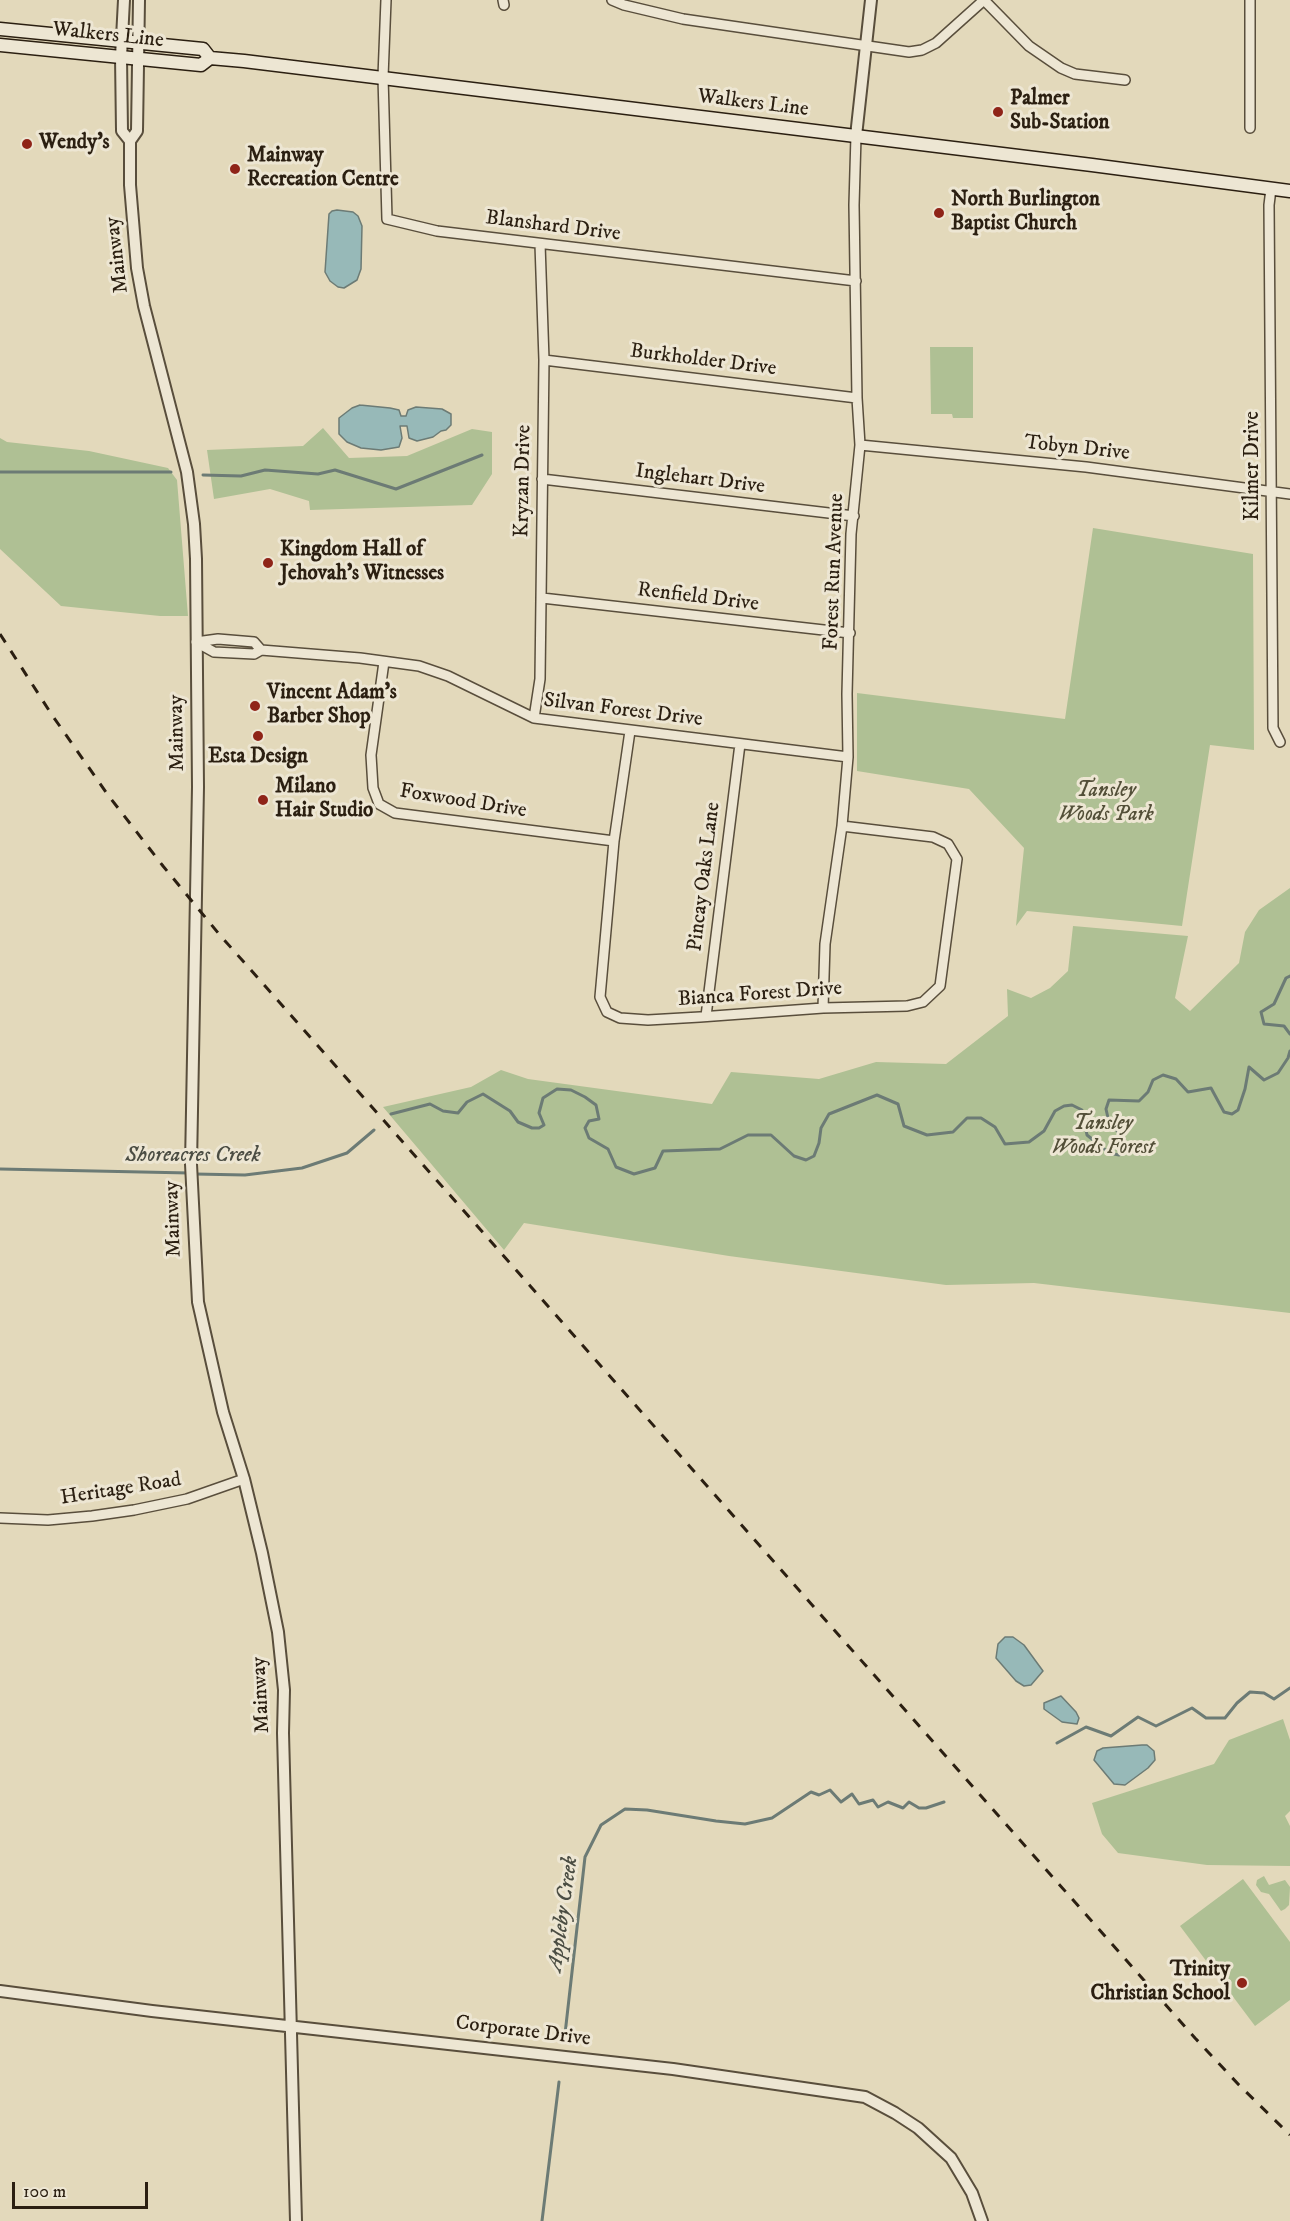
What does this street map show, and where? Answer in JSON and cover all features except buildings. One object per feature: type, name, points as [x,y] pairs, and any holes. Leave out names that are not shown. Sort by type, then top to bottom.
[{"type":"main road","name":"Walkers Line","points":[[0,29],[203,49],[210,58]]},
{"type":"main road","name":"Walkers Line","points":[[0,45],[201,65],[210,58],[383,77],[1290,191]]},
{"type":"street","name":"Mainway","points":[[124,0],[121,40],[122,131],[130,141]]},
{"type":"street","name":"Mainway","points":[[139,0],[137,131],[130,141],[130,185],[137,268],[144,306],[187,472],[194,524],[198,787],[191,1191],[198,1302],[223,1412],[244,1479],[278,1632],[284,1690],[296,2221]]},
{"type":"street","points":[[383,77],[386,0]]},
{"type":"street","points":[[612,0],[683,19],[909,52],[922,50],[936,43],[984,0],[1029,46],[1061,68],[1075,74],[1125,80]]},
{"type":"street","points":[[856,136],[871,0]]},
{"type":"street","points":[[1250,0],[1251,128]]},
{"type":"street","name":"Blanshard Drive","points":[[383,77],[387,219],[437,231],[856,281]]},
{"type":"street","name":"Forest Run Avenue","points":[[823,1008],[825,944],[842,826],[848,757],[847,694],[851,534],[860,445],[857,398],[854,205],[856,136]]},
{"type":"street","name":"Kilmer Drive","points":[[1271,189],[1269,205],[1273,728],[1280,742]]},
{"type":"street","name":"Kryzan Drive","points":[[534,718],[540,679],[542,598],[544,360],[540,244]]},
{"type":"street","name":"Burkholder Drive","points":[[544,360],[857,398]]},
{"type":"street","name":"Tobyn Drive","points":[[860,445],[1086,467],[1290,494]]},
{"type":"street","name":"Inglehart Drive","points":[[542,479],[854,516]]},
{"type":"street","name":"Renfield Drive","points":[[542,598],[850,633]]},
{"type":"street","name":"Silvan Forest Drive","points":[[196,642],[214,652],[254,654],[261,650],[360,658],[419,666],[441,673],[534,718],[848,757]]},
{"type":"street","name":"Foxwood Drive","points":[[384,662],[371,755],[373,788],[379,804],[395,813],[614,841]]},
{"type":"street","name":"Bianca Forest Drive","points":[[630,731],[614,841],[600,997],[608,1012],[620,1018],[648,1020],[823,1008],[907,1006],[923,1002],[940,986],[957,859],[948,844],[933,837],[842,826]]},
{"type":"street","name":"Pincay Oaks Lane","points":[[706,1016],[740,744]]},
{"type":"street","name":"Heritage Road","points":[[0,1518],[48,1520],[134,1510],[187,1499],[244,1479]]},
{"type":"street","name":"Corporate Drive","points":[[0,1990],[152,2012],[662,2068],[864,2097],[918,2128],[951,2158],[972,2193],[982,2221]]},
{"type":"green space","points":[[930,347],[973,347],[973,418],[953,418],[952,414],[931,414]]},
{"type":"green space","points":[[323,428],[349,458],[407,456],[472,429],[492,432],[492,474],[472,505],[310,510],[309,501],[270,489],[214,499],[207,450],[303,446]]},
{"type":"green space","points":[[0,438],[7,442],[89,451],[168,468],[177,480],[188,616],[160,616],[61,606],[0,549]]},
{"type":"green space","name":"Tansley Woods Park","points":[[1093,528],[1253,554],[1254,750],[1210,745],[1182,926],[1027,911],[1016,926],[1024,848],[969,789],[857,771],[857,693],[1065,719]]},
{"type":"green space","name":"Tansley Woods Forest","points":[[1290,888],[1290,1313],[1034,1283],[946,1285],[729,1256],[524,1223],[504,1250],[383,1107],[471,1087],[501,1070],[528,1079],[712,1104],[731,1072],[819,1079],[876,1062],[946,1064],[1008,1016],[1007,989],[1031,998],[1050,988],[1068,971],[1073,926],[1188,936],[1175,998],[1190,1011],[1239,963],[1245,932],[1259,910]]},
{"type":"green space","points":[[1283,1719],[1290,1740],[1290,1811],[1285,1816],[1290,1826],[1290,1866],[1207,1865],[1118,1853],[1102,1834],[1092,1803],[1214,1764],[1229,1740]]},
{"type":"green space","points":[[1264,1876],[1269,1885],[1285,1880],[1290,1887],[1289,1905],[1285,1909],[1281,1911],[1269,1894],[1261,1892],[1256,1885],[1257,1880]]},
{"type":"green space","points":[[1243,1879],[1290,1942],[1290,2000],[1255,2026],[1180,1926]]},
{"type":"water","points":[[337,210],[353,212],[358,216],[362,226],[361,269],[357,280],[344,288],[330,281],[325,272],[329,214]]},
{"type":"water","points":[[360,405],[399,410],[401,416],[406,416],[408,410],[416,407],[442,409],[451,414],[451,425],[433,437],[417,441],[409,438],[407,426],[400,426],[402,438],[399,447],[381,450],[361,448],[347,442],[339,434],[339,418]]},
{"type":"water","points":[[1005,1637],[1013,1637],[1024,1645],[1043,1671],[1031,1685],[1024,1686],[1016,1681],[996,1658],[998,1644]]},
{"type":"water","points":[[1061,1696],[1076,1712],[1079,1718],[1077,1724],[1062,1722],[1044,1709],[1044,1703]]},
{"type":"water","points":[[1147,1745],[1154,1751],[1155,1760],[1125,1785],[1114,1784],[1094,1760],[1097,1751],[1103,1748]]},
{"type":"waterway","points":[[203,475],[241,476],[265,470],[318,474],[335,470],[396,489],[482,455]]},
{"type":"waterway","points":[[0,472],[171,472]]},
{"type":"waterway","name":"Shoreacres Creek","points":[[1290,976],[1286,978],[1274,1004],[1261,1012],[1264,1024],[1284,1026],[1290,1034]]},
{"type":"waterway","name":"Shoreacres Creek","points":[[391,1114],[430,1104],[443,1111],[458,1113],[467,1102],[483,1094],[510,1111],[518,1122],[532,1128],[539,1128],[544,1125],[539,1113],[543,1098],[557,1089],[571,1090],[596,1105],[599,1119],[589,1121],[585,1128],[589,1138],[608,1149],[616,1167],[634,1174],[655,1168],[663,1151],[720,1149],[748,1135],[771,1135],[794,1156],[806,1160],[814,1156],[821,1128],[829,1114],[877,1095],[898,1104],[904,1126],[927,1135],[953,1132],[967,1118],[981,1118],[995,1127],[1005,1144],[1029,1142],[1044,1131],[1055,1111],[1072,1105],[1082,1110],[1087,1135],[1109,1153],[1119,1155],[1124,1151],[1126,1143],[1108,1118],[1106,1109],[1109,1100],[1139,1101],[1148,1092],[1153,1080],[1163,1075],[1176,1079],[1188,1092],[1211,1088],[1224,1112],[1232,1114],[1238,1110],[1249,1067],[1264,1080],[1278,1073],[1290,1051]]},
{"type":"waterway","name":"Shoreacres Creek","points":[[195,1174],[245,1175],[302,1168],[347,1153],[374,1130]]},
{"type":"waterway","name":"Shoreacres Creek","points":[[0,1169],[189,1173]]},
{"type":"waterway","name":"Appleby Creek","points":[[1057,1743],[1086,1727],[1111,1736],[1138,1717],[1156,1726],[1192,1708],[1206,1718],[1225,1718],[1250,1692],[1264,1693],[1274,1699],[1290,1688]]},
{"type":"waterway","name":"Appleby Creek","points":[[565,2034],[585,1857],[601,1825],[625,1809],[745,1824],[772,1818],[811,1792],[819,1795],[830,1790],[841,1802],[852,1794],[859,1804],[873,1800],[878,1807],[888,1802],[903,1808],[909,1802],[919,1808],[926,1808],[944,1802]]},
{"type":"waterway","name":"Appleby Creek","points":[[542,2221],[559,2082]]},
{"type":"railway","points":[[0,634],[52,715],[108,795],[219,934],[1195,2038],[1290,2135]]},
{"type":"place","name":"Palmer Sub-Station","points":[[998,112]]},
{"type":"place","name":"Wendy's","points":[[27,144]]},
{"type":"place","name":"Mainway Recreation Centre","points":[[235,169]]},
{"type":"place","name":"North Burlington Baptist Church","points":[[939,213]]},
{"type":"place","name":"Kingdom Hall of Jehovah's Witnesses","points":[[268,563]]},
{"type":"place","name":"Vincent Adam's Barber Shop","points":[[255,706]]},
{"type":"place","name":"Esta Design","points":[[258,736]]},
{"type":"place","name":"Milano Hair Studio","points":[[263,800]]},
{"type":"place","name":"Trinity Christian School","points":[[1242,1983]]}]
